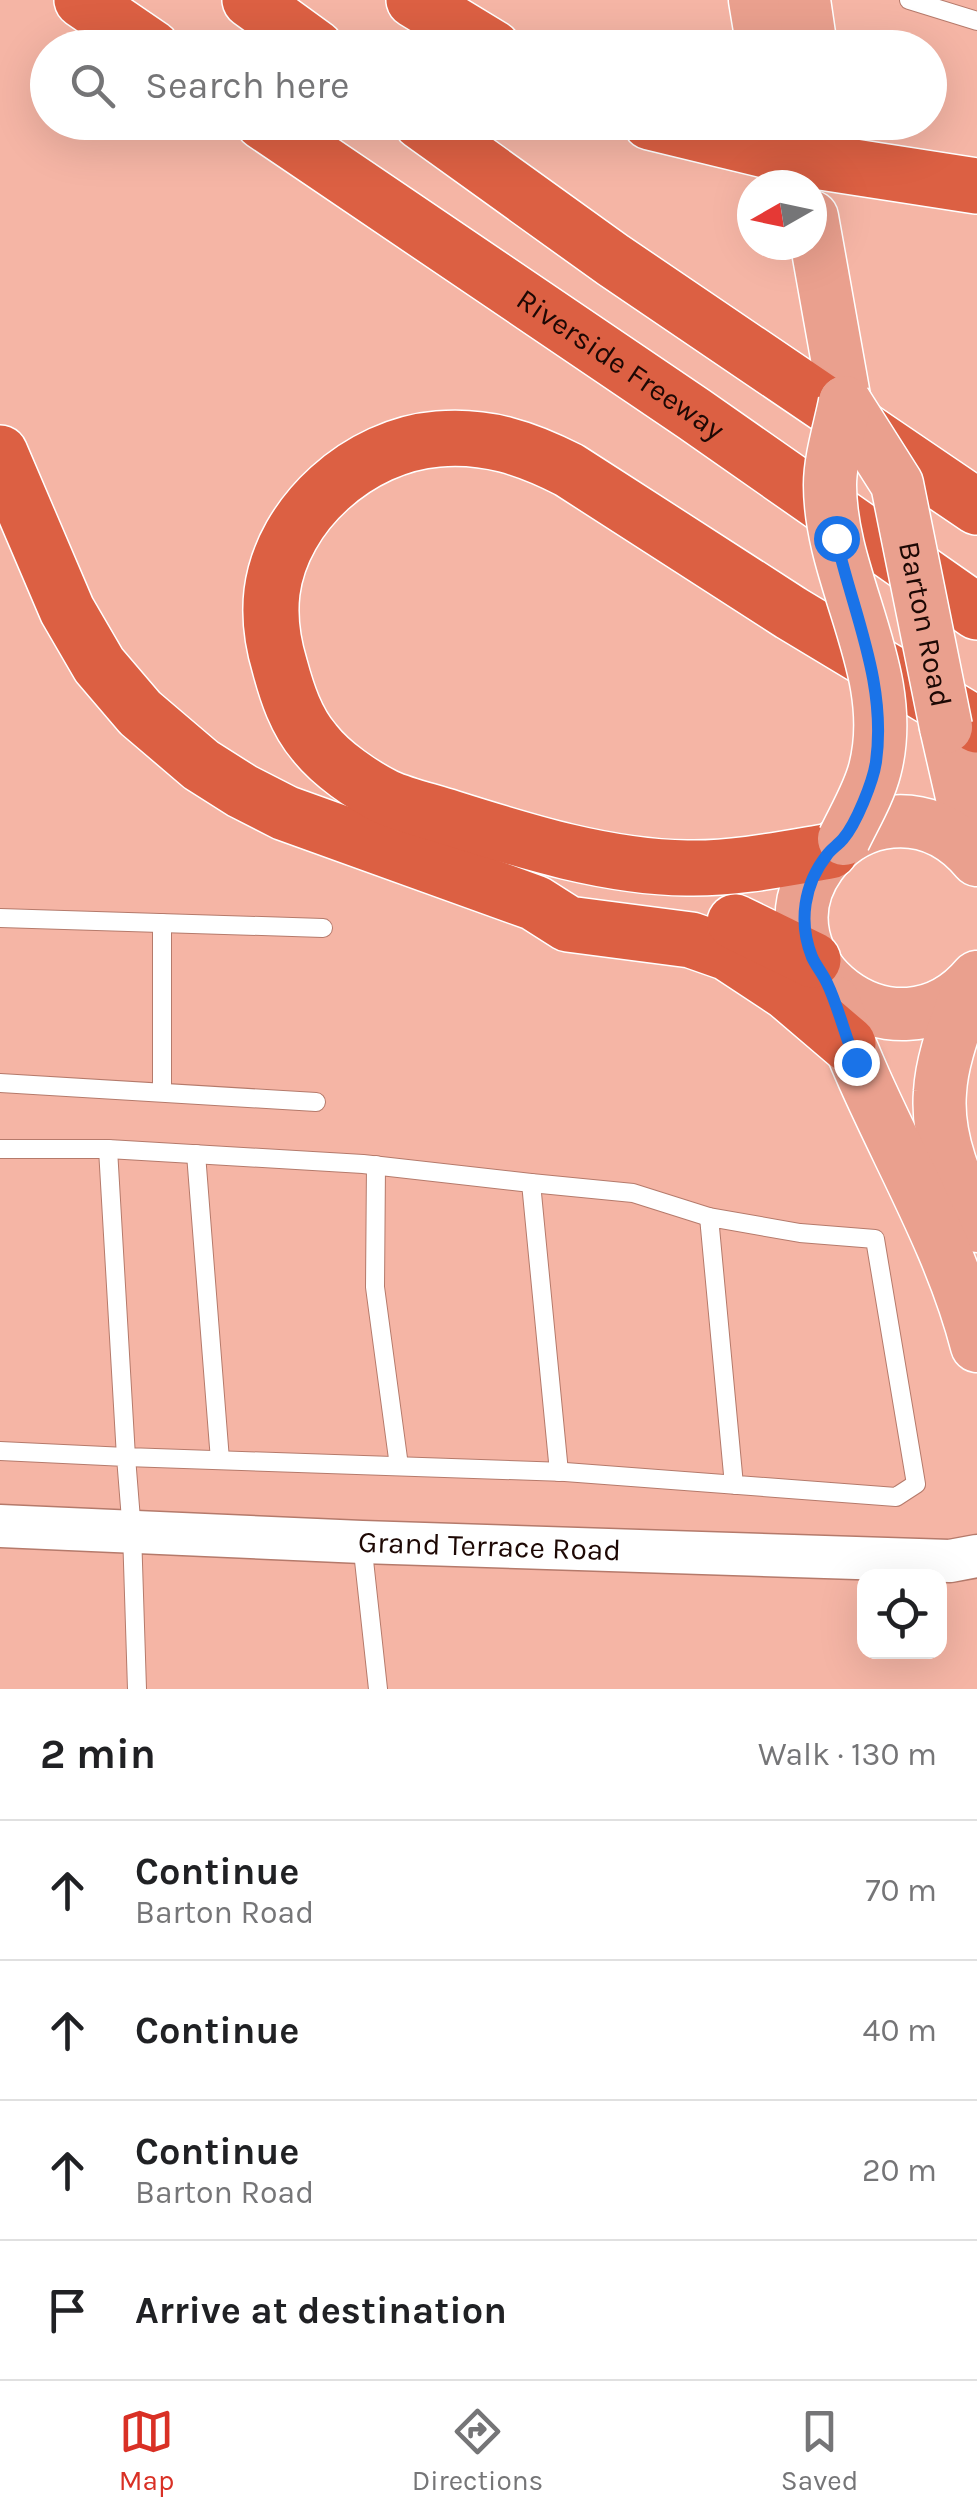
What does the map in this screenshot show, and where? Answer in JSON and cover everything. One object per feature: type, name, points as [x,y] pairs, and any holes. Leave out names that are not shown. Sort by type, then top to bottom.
[{"type":"highway","points":[[82,0],[126,30]]},
{"type":"highway","points":[[250,0],[291,30]]},
{"type":"highway","points":[[414,0],[463,30]]},
{"type":"highway","name":"Riverside Freeway","points":[[290,140],[694,414],[977,612]]},
{"type":"highway","points":[[446,140],[614,260],[977,507]]},
{"type":"highway","points":[[759,140],[977,186]]},
{"type":"highway","points":[[837,845],[752,865],[686,868],[611,861],[510,837],[387,797],[350,774],[314,743],[288,697],[273,642],[272,592],[281,561],[300,521],[329,488],[354,469],[410,444],[439,439],[495,442],[530,450],[568,470],[791,614],[977,724]]},
{"type":"highway","points":[[0,453],[67,610],[99,665],[140,713],[201,765],[285,813],[535,903],[568,924],[692,940],[728,954],[787,992],[848,1044]]},
{"type":"highway","points":[[535,903],[572,895],[712,916],[742,924],[820,971]]},
{"type":"main road","points":[[755,0],[760,30]]},
{"type":"main road","points":[[804,0],[809,30]]},
{"type":"main road","name":"Barton Road","points":[[819,260],[845,402],[830,482],[840,555],[878,690],[880,727],[876,767],[837,845],[816,870],[807,892],[806,938],[820,971]]},
{"type":"main road","name":"Barton Road","points":[[845,402],[897,484],[976,859]]},
{"type":"main road","points":[[837,845],[877,824],[914,822],[948,834],[976,859]]},
{"type":"main road","points":[[820,971],[838,993],[866,1008],[897,1015],[943,1005],[973,981]]},
{"type":"main road","points":[[820,971],[848,1044],[914,1184],[964,1303],[977,1346]]},
{"type":"main road","points":[[973,981],[947,1055],[939,1093],[946,1147],[956,1184],[977,1226]]},
{"type":"street","name":"Grand Terrace Road","points":[[0,1526],[362,1542],[950,1560],[977,1556]]},
{"type":"lane","points":[[909,0],[977,20]]},
{"type":"lane","points":[[0,918],[323,928]]},
{"type":"lane","points":[[162,923],[162,1092]]},
{"type":"lane","points":[[0,1083],[316,1102]]},
{"type":"lane","points":[[108,1148],[132,1532],[137,1689]]},
{"type":"lane","points":[[0,1149],[108,1148],[376,1165],[633,1193],[709,1217],[800,1233],[875,1240],[916,1484],[896,1496],[560,1472],[0,1451]]},
{"type":"lane","points":[[196,1154],[220,1460]]},
{"type":"lane","points":[[376,1165],[376,1287],[399,1466]]},
{"type":"lane","points":[[531,1183],[560,1472]]},
{"type":"lane","points":[[709,1217],[734,1485]]},
{"type":"lane","points":[[362,1542],[378,1689]]},
{"type":"route","points":[[836,538],[878,690],[880,727],[876,767],[866,794],[844,839],[816,870],[807,892],[804,915],[813,960],[827,982],[856,1062]]}]
